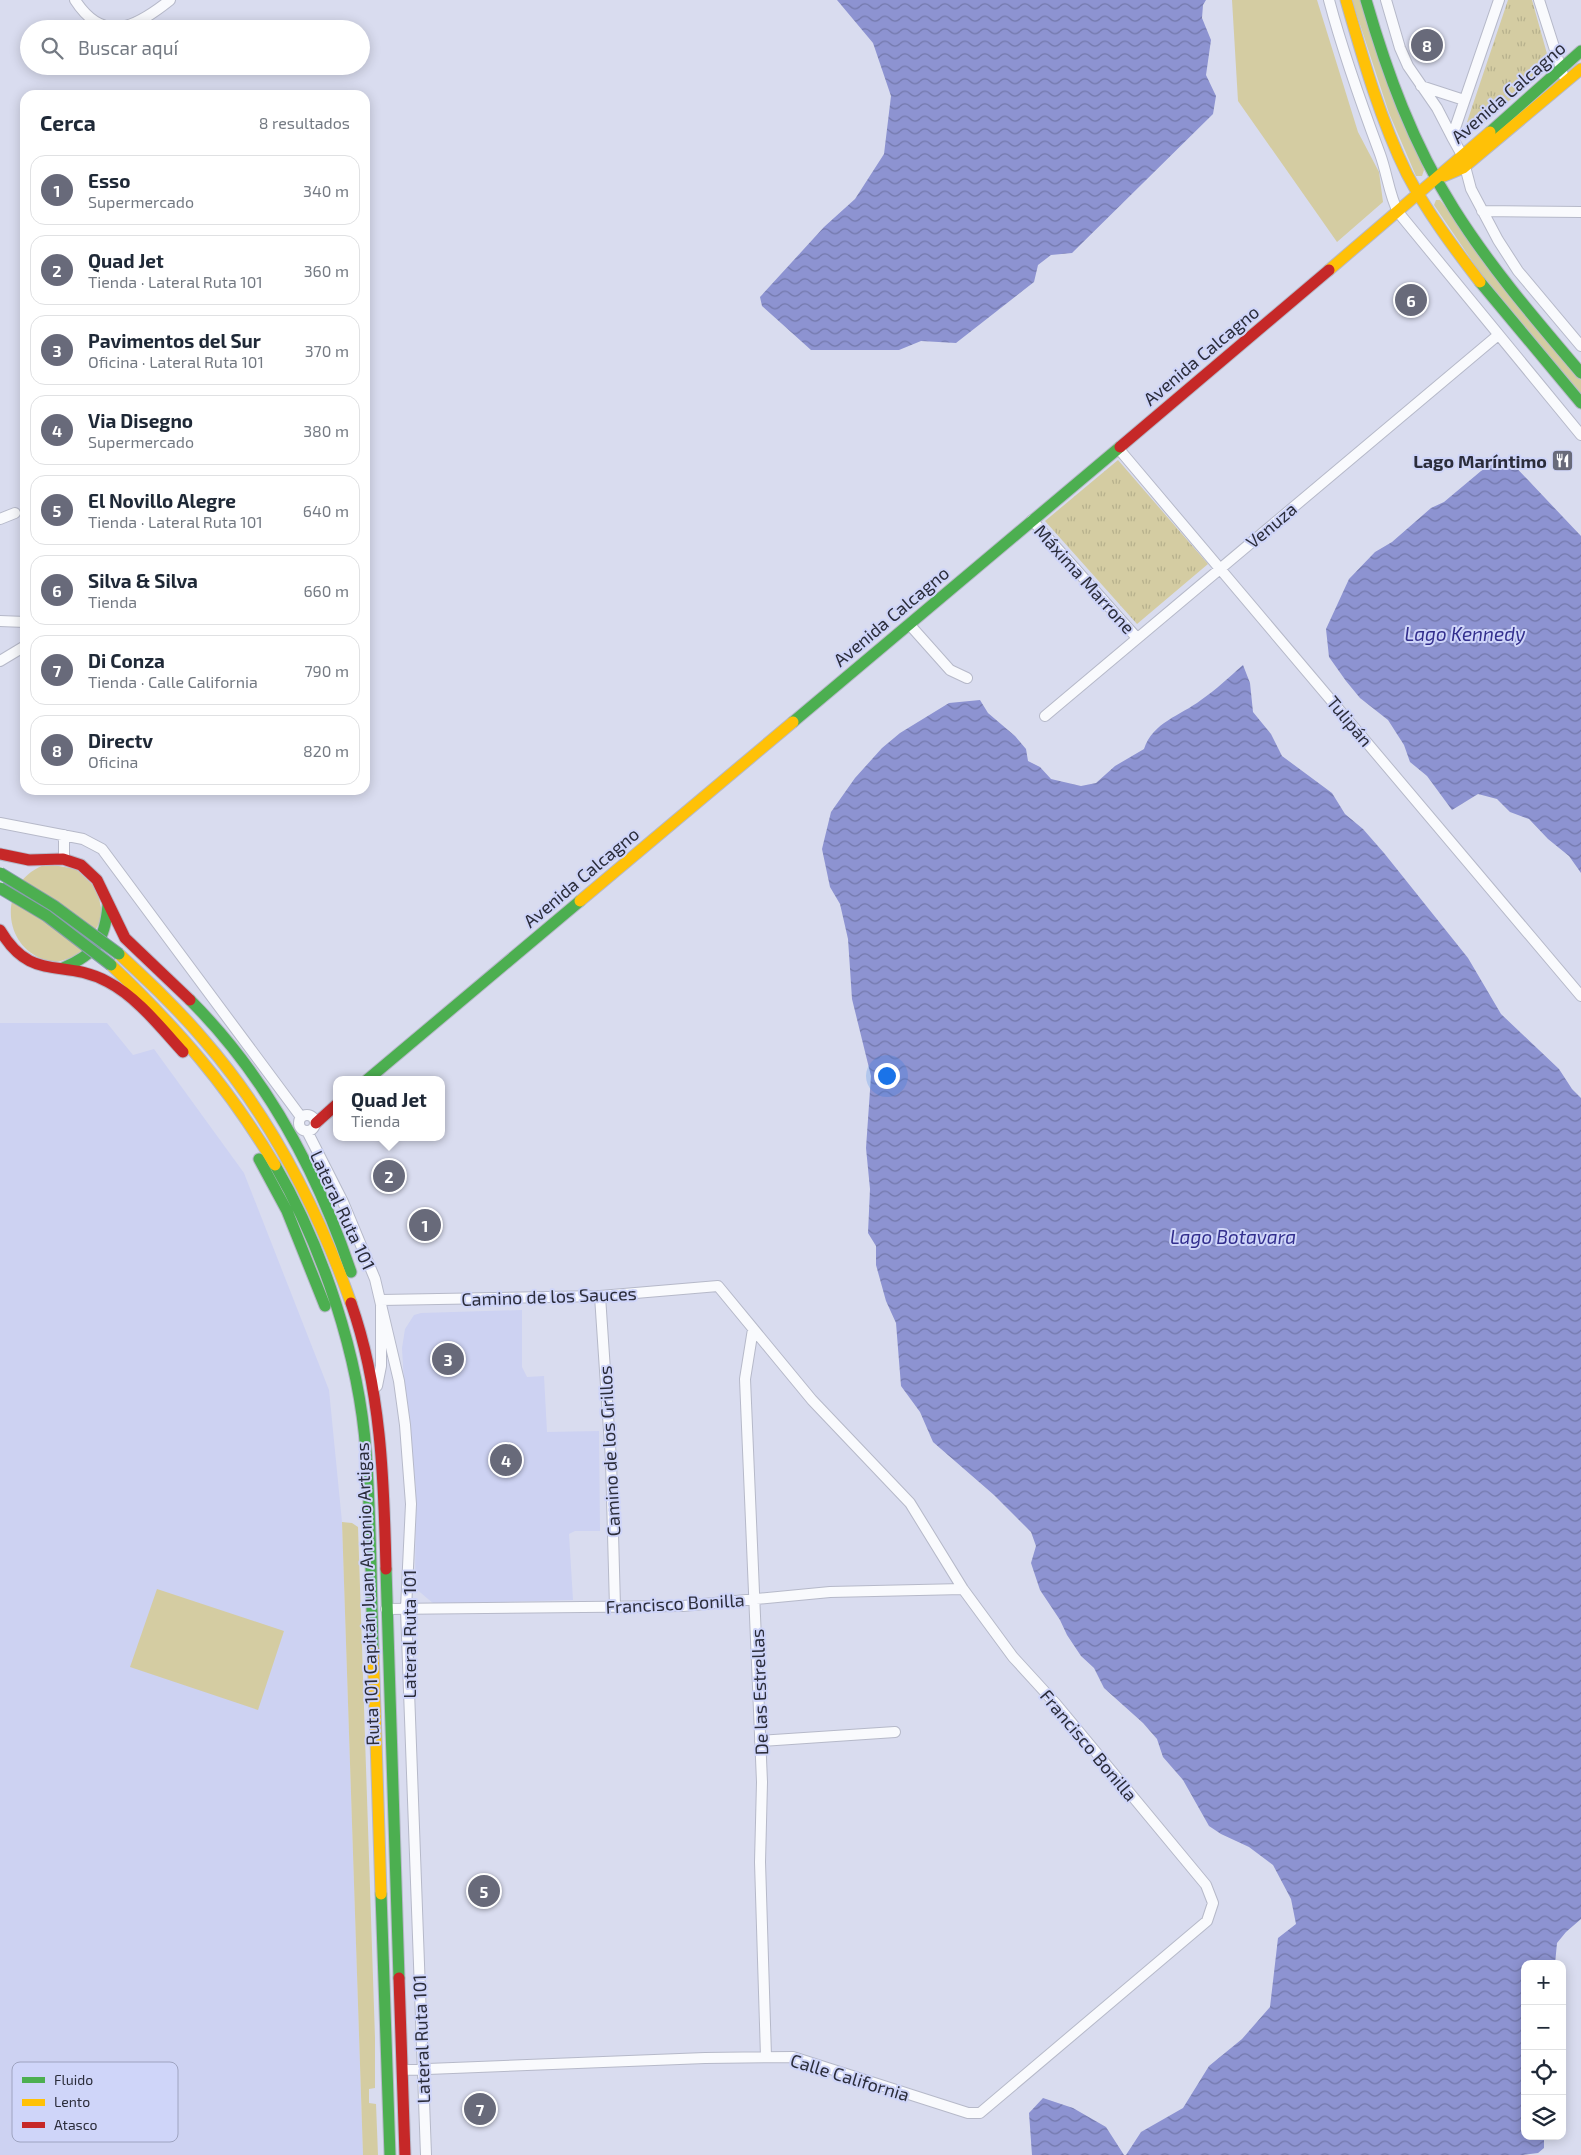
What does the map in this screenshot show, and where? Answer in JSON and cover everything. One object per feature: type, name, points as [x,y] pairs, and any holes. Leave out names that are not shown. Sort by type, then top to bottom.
[{"type":"main road","points":[[1346,0],[1384,116],[1419,195],[1461,256],[1581,403]]},
{"type":"main road","points":[[1366,0],[1402,107],[1437,179],[1489,262],[1581,374]]},
{"type":"main road","name":"Avenida Calcagno","points":[[372,1076],[1419,195],[1581,51]]},
{"type":"main road","name":"Avenida Calcagno","points":[[1437,179],[1463,168],[1581,69]]},
{"type":"main road","points":[[0,854],[36,860],[64,858],[80,864],[93,874],[103,889],[108,905],[124,936],[196,1006],[263,1090],[297,1144],[324,1198],[342,1242],[368,1337],[377,1386],[375,1406]]},
{"type":"main road","points":[[0,896],[9,879],[21,867],[36,860]]},
{"type":"main road","name":"Ruta 101 Capitán Juan Antonio Artigas","points":[[0,873],[54,906],[119,954],[170,1001],[215,1053],[251,1101],[288,1158],[315,1210],[339,1269],[361,1337],[375,1406],[384,1493],[386,1610],[405,2155]]},
{"type":"main road","name":"Ruta 101 Capitán Juan Antonio Artigas","points":[[0,888],[47,916],[111,965],[163,1013],[186,1038],[214,1072],[265,1146],[298,1207],[326,1272],[349,1355],[363,1420],[366,1451],[390,2155]]},
{"type":"main road","points":[[63,968],[83,960],[98,946],[107,926],[108,905]]},
{"type":"main road","points":[[0,930],[6,943],[17,956],[39,967],[78,971],[110,983],[132,1001],[181,1050],[228,1109],[247,1138],[287,1211],[338,1341],[349,1355]]},
{"type":"main road","points":[[315,1122],[333,1107]]},
{"type":"street","points":[[75,0],[84,13],[94,20]]},
{"type":"street","points":[[142,20],[170,0]]},
{"type":"street","points":[[1329,0],[1354,86],[1380,154],[1389,181],[1392,200],[1398,212],[1497,336],[1581,435]]},
{"type":"street","points":[[1386,0],[1400,48],[1421,86],[1437,108],[1462,155],[1463,168],[1482,211],[1518,271],[1581,346]]},
{"type":"street","points":[[1452,137],[1499,0]]},
{"type":"street","points":[[1539,0],[1560,69],[1566,82]]},
{"type":"street","points":[[1421,86],[1464,100]]},
{"type":"street","points":[[1482,211],[1581,212]]},
{"type":"street","name":"Venuza","points":[[1046,716],[1497,336]]},
{"type":"street","name":"Tulipán","points":[[1118,448],[1221,567],[1581,996]]},
{"type":"street","points":[[0,519],[15,513]]},
{"type":"street","name":"Máxima Marrone","points":[[1032,520],[1137,638]]},
{"type":"street","points":[[0,622],[20,622]]},
{"type":"street","points":[[909,624],[950,670],[967,678]]},
{"type":"street","points":[[0,661],[20,649]]},
{"type":"street","points":[[0,823],[83,839],[102,849],[301,1116],[307,1115],[315,1122]]},
{"type":"street","points":[[64,835],[64,858]]},
{"type":"street","name":"Lateral Ruta 101","points":[[301,1116],[298,1124],[299,1128],[315,1122],[363,1247],[381,1300],[399,1382],[409,1466],[410,1537],[406,1609],[426,2155]]},
{"type":"street","name":"Camino de los Sauces","points":[[381,1300],[600,1296],[718,1286]]},
{"type":"street","name":"Francisco Bonilla","points":[[718,1286],[812,1400],[910,1504],[963,1590],[1013,1657],[1056,1704],[1206,1885],[1213,1903]]},
{"type":"street","name":"Camino de los Grillos","points":[[600,1296],[611,1460],[615,1607]]},
{"type":"street","points":[[377,1386],[381,1366],[381,1300]]},
{"type":"street","name":"De las Estrellas","points":[[753,1329],[745,1379],[760,1741],[760,1862],[766,2057]]},
{"type":"street","name":"Francisco Bonilla","points":[[386,1610],[717,1604],[755,1598],[830,1592],[963,1590]]},
{"type":"street","points":[[760,1741],[895,1732]]},
{"type":"street","name":"Calle California","points":[[402,2070],[793,2057],[968,2113],[980,2113],[1207,1921],[1213,1903]]},
{"type":"street","points":[[400,2005],[419,1990]]},
{"type":"shaded area","points":[[0,1023],[107,1023],[133,1055],[154,1049],[244,1173],[329,1390],[342,1522],[363,2155],[0,2155]]},
{"type":"shaded area","points":[[522,1310],[522,1367],[527,1377],[544,1376],[547,1432],[599,1431],[600,1531],[575,1531],[569,1534],[573,1600],[434,1604],[415,1588],[416,1488],[404,1383],[402,1348],[405,1329],[414,1315],[421,1313]]},
{"type":"green space","points":[[1232,0],[1317,0],[1358,132],[1379,172],[1383,202],[1337,242],[1238,101]]},
{"type":"green space","points":[[1352,0],[1361,0],[1424,170],[1422,176],[1416,176],[1389,113]]},
{"type":"green space","points":[[1508,0],[1532,0],[1549,61],[1547,70],[1477,127],[1467,122]]},
{"type":"green space","points":[[1436,200],[1440,200],[1581,380],[1581,394],[1479,271],[1434,205]]},
{"type":"green space","points":[[1118,460],[1208,564],[1137,624],[1045,521]]},
{"type":"green space","points":[[47,864],[76,869],[97,889],[103,917],[81,954],[53,962],[42,959],[27,950],[18,938],[12,925],[11,910],[14,896],[20,883],[32,872]]},
{"type":"green space","points":[[342,1522],[352,1523],[358,1527],[375,2038],[375,2088],[369,2089],[369,2103],[376,2104],[378,2155],[363,2155]]},
{"type":"green space","points":[[157,1589],[284,1631],[258,1710],[130,1667]]},
{"type":"water","points":[[837,0],[1206,0],[1203,5],[1202,18],[1211,40],[1206,75],[1216,96],[1213,114],[1072,253],[1051,255],[1038,265],[1034,282],[956,343],[921,341],[899,350],[811,350],[762,306],[760,297],[824,227],[855,199],[884,154],[891,96],[873,43]]},
{"type":"water","name":"Lago Kennedy","points":[[1509,460],[1581,536],[1581,873],[1569,856],[1548,839],[1529,819],[1510,812],[1497,799],[1478,794],[1452,810],[1427,776],[1410,762],[1404,745],[1388,720],[1360,698],[1329,657],[1326,629],[1349,579],[1375,552],[1392,542],[1431,508],[1444,502],[1481,471],[1496,462]]},
{"type":"water","name":"Lago Botavara","points":[[1243,665],[1250,683],[1253,712],[1271,734],[1282,756],[1332,793],[1345,814],[1363,829],[1384,853],[1468,958],[1501,1014],[1559,1069],[1572,1089],[1581,1098],[1581,1919],[1557,1943],[1555,1960],[1521,1960],[1521,2140],[1544,2140],[1544,2148],[1538,2153],[1523,2155],[1126,2155],[1141,2132],[1183,2108],[1209,2066],[1242,2039],[1270,2007],[1278,1938],[1296,1924],[1291,1899],[1273,1865],[1249,1847],[1221,1834],[1209,1826],[1183,1780],[1163,1757],[1157,1739],[1143,1723],[1104,1688],[1094,1668],[1081,1656],[1040,1590],[1031,1563],[1036,1546],[1031,1532],[994,1495],[933,1442],[920,1412],[901,1386],[896,1323],[886,1301],[876,1265],[876,1246],[868,1233],[870,1189],[866,1148],[871,1076],[852,999],[848,939],[840,904],[830,887],[822,849],[831,812],[855,778],[882,748],[900,733],[949,703],[980,700],[988,713],[1015,736],[1026,749],[1028,761],[1040,767],[1051,779],[1081,786],[1096,783],[1115,766],[1144,749],[1148,740],[1160,726],[1193,706]]},
{"type":"water","points":[[1043,2098],[1073,2108],[1106,2127],[1124,2155],[1032,2155],[1029,2113]]},
{"type":"traffic: fast","points":[[1366,0],[1402,108],[1439,184],[1468,231],[1499,273],[1581,373]]},
{"type":"traffic: fast","points":[[1490,132],[1581,51]]},
{"type":"traffic: fast","points":[[1480,282],[1581,403]]},
{"type":"traffic: fast","points":[[793,722],[1120,447]]},
{"type":"traffic: fast","points":[[0,873],[54,906],[119,954]]},
{"type":"traffic: fast","points":[[0,888],[47,916],[111,965]]},
{"type":"traffic: fast","points":[[372,1076],[580,901]]},
{"type":"traffic: fast","points":[[63,968],[84,957],[97,944],[104,928],[108,905]]},
{"type":"traffic: fast","points":[[190,1000],[242,1060],[286,1126],[322,1197],[351,1272]]},
{"type":"traffic: fast","points":[[259,1159],[287,1211],[325,1306]]},
{"type":"traffic: fast","points":[[275,1165],[292,1197],[323,1267],[336,1304],[356,1378],[368,1476],[373,1649]]},
{"type":"traffic: fast","points":[[386,1569],[399,1978]]},
{"type":"traffic: fast","points":[[381,1894],[390,2155]]},
{"type":"traffic: slow","points":[[1346,0],[1380,110],[1397,153],[1432,216],[1480,282]]},
{"type":"traffic: slow","points":[[1444,176],[1463,168],[1581,69]]},
{"type":"traffic: slow","points":[[1329,270],[1490,132]]},
{"type":"traffic: slow","points":[[580,901],[793,722]]},
{"type":"traffic: slow","points":[[119,954],[194,1029],[228,1069],[250,1100],[290,1164],[307,1198],[338,1267],[351,1303]]},
{"type":"traffic: slow","points":[[111,965],[180,1035],[220,1083],[275,1165]]},
{"type":"traffic: slow","points":[[373,1649],[381,1894]]},
{"type":"traffic: jam","points":[[1120,447],[1329,270]]},
{"type":"traffic: jam","points":[[0,854],[29,860],[63,859],[81,865],[97,880],[125,938],[190,1000]]},
{"type":"traffic: jam","points":[[0,930],[12,947],[36,964],[91,975],[119,988],[139,1004],[183,1052]]},
{"type":"traffic: jam","points":[[316,1123],[333,1108]]},
{"type":"traffic: jam","points":[[351,1303],[361,1335],[375,1401],[382,1468],[386,1569]]},
{"type":"traffic: jam","points":[[399,1978],[405,2155]]},
{"type":"place","name":"Directv","points":[[1427,45]]},
{"type":"place","name":"Silva & Silva","points":[[1411,300]]},
{"type":"place","name":"Lago Maríntimo","points":[[1563,461]]},
{"type":"place","name":"Quad Jet","points":[[389,1176]]},
{"type":"place","name":"Esso","points":[[425,1225]]},
{"type":"place","name":"Pavimentos del Sur","points":[[448,1359]]},
{"type":"place","name":"Via Disegno","points":[[506,1460]]},
{"type":"place","name":"El Novillo Alegre","points":[[484,1891]]},
{"type":"place","name":"Di Conza","points":[[480,2109]]}]
